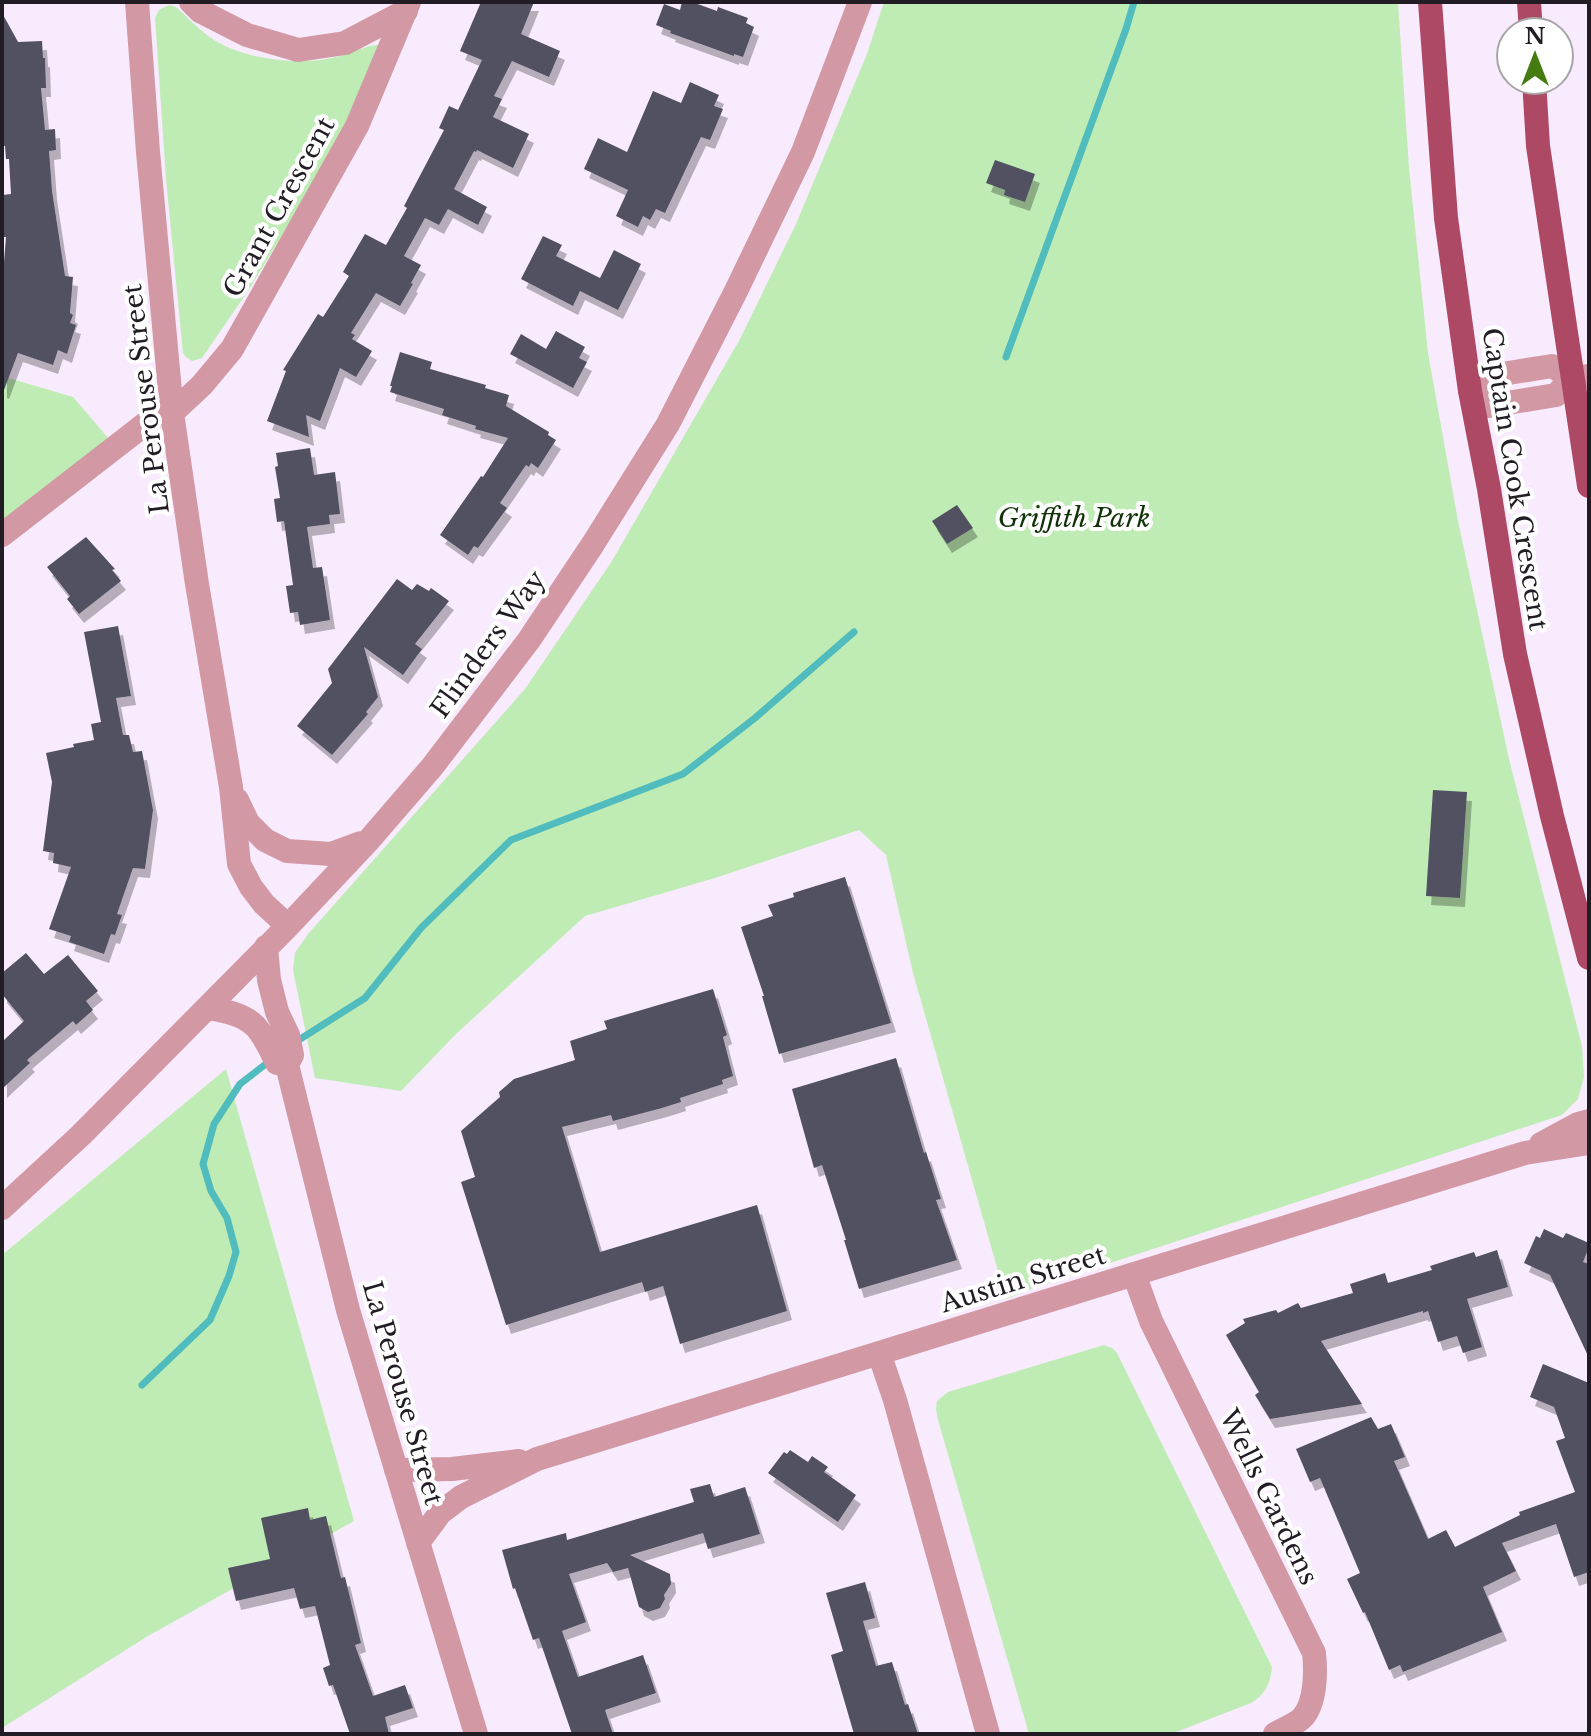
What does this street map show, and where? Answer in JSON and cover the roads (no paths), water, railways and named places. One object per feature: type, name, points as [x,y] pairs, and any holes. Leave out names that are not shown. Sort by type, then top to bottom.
[{"type":"main road","name":"Captain Cook Crescent","points":[[1430,2],[1446,218],[1470,391],[1515,654],[1589,958]]},
{"type":"main road","points":[[1535,96],[1538,146],[1581,377],[1589,486]]},
{"type":"street","name":"La Perouse Street","points":[[137,2],[172,413],[231,787],[239,864],[264,904],[288,926]]},
{"type":"street","name":"Grant Crescent","points":[[191,2],[200,11],[247,35],[298,50],[345,43],[408,6]]},
{"type":"street","name":"Flinders Way","points":[[2,1208],[81,1135],[369,840],[432,767],[529,640],[668,424],[803,152],[860,2]]},
{"type":"street","name":"Grant Crescent","points":[[2,535],[158,414],[172,413],[202,385],[232,349],[357,126],[408,6]]},
{"type":"street","points":[[1470,391],[1489,406],[1556,395],[1581,377]]},
{"type":"street","name":"La Perouse Street","points":[[231,787],[248,823],[265,840],[287,851],[331,854],[369,840]]},
{"type":"street","name":"La Perouse Street","points":[[266,947],[269,980],[277,1012],[277,1039],[292,1055],[290,1076],[348,1310],[476,1734]]},
{"type":"street","points":[[207,1008],[223,1010],[277,1039]]},
{"type":"street","name":"Austin Street","points":[[1525,1153],[1589,1121]]},
{"type":"street","name":"Austin Street","points":[[418,1543],[440,1513],[461,1497],[537,1459],[1525,1153],[1589,1143]]},
{"type":"street","name":"Wells Gardens","points":[[1134,1274],[1151,1321],[1314,1653],[1316,1672],[1313,1695],[1303,1718],[1275,1734]]},
{"type":"street","points":[[879,1353],[895,1400],[988,1734]]},
{"type":"street","name":"Austin Street","points":[[396,1470],[452,1469],[537,1459]]},
{"type":"waterway","points":[[1006,357],[1134,2]]},
{"type":"waterway","points":[[294,1043],[365,998],[421,928],[511,840],[683,774],[755,718],[854,632]]},
{"type":"waterway","points":[[142,1385],[210,1320],[229,1276],[236,1252],[227,1218],[211,1191],[203,1164],[214,1124],[240,1084],[271,1060]]},
{"type":"park label","name":"Griffith Park","points":[[1074,518]]}]
